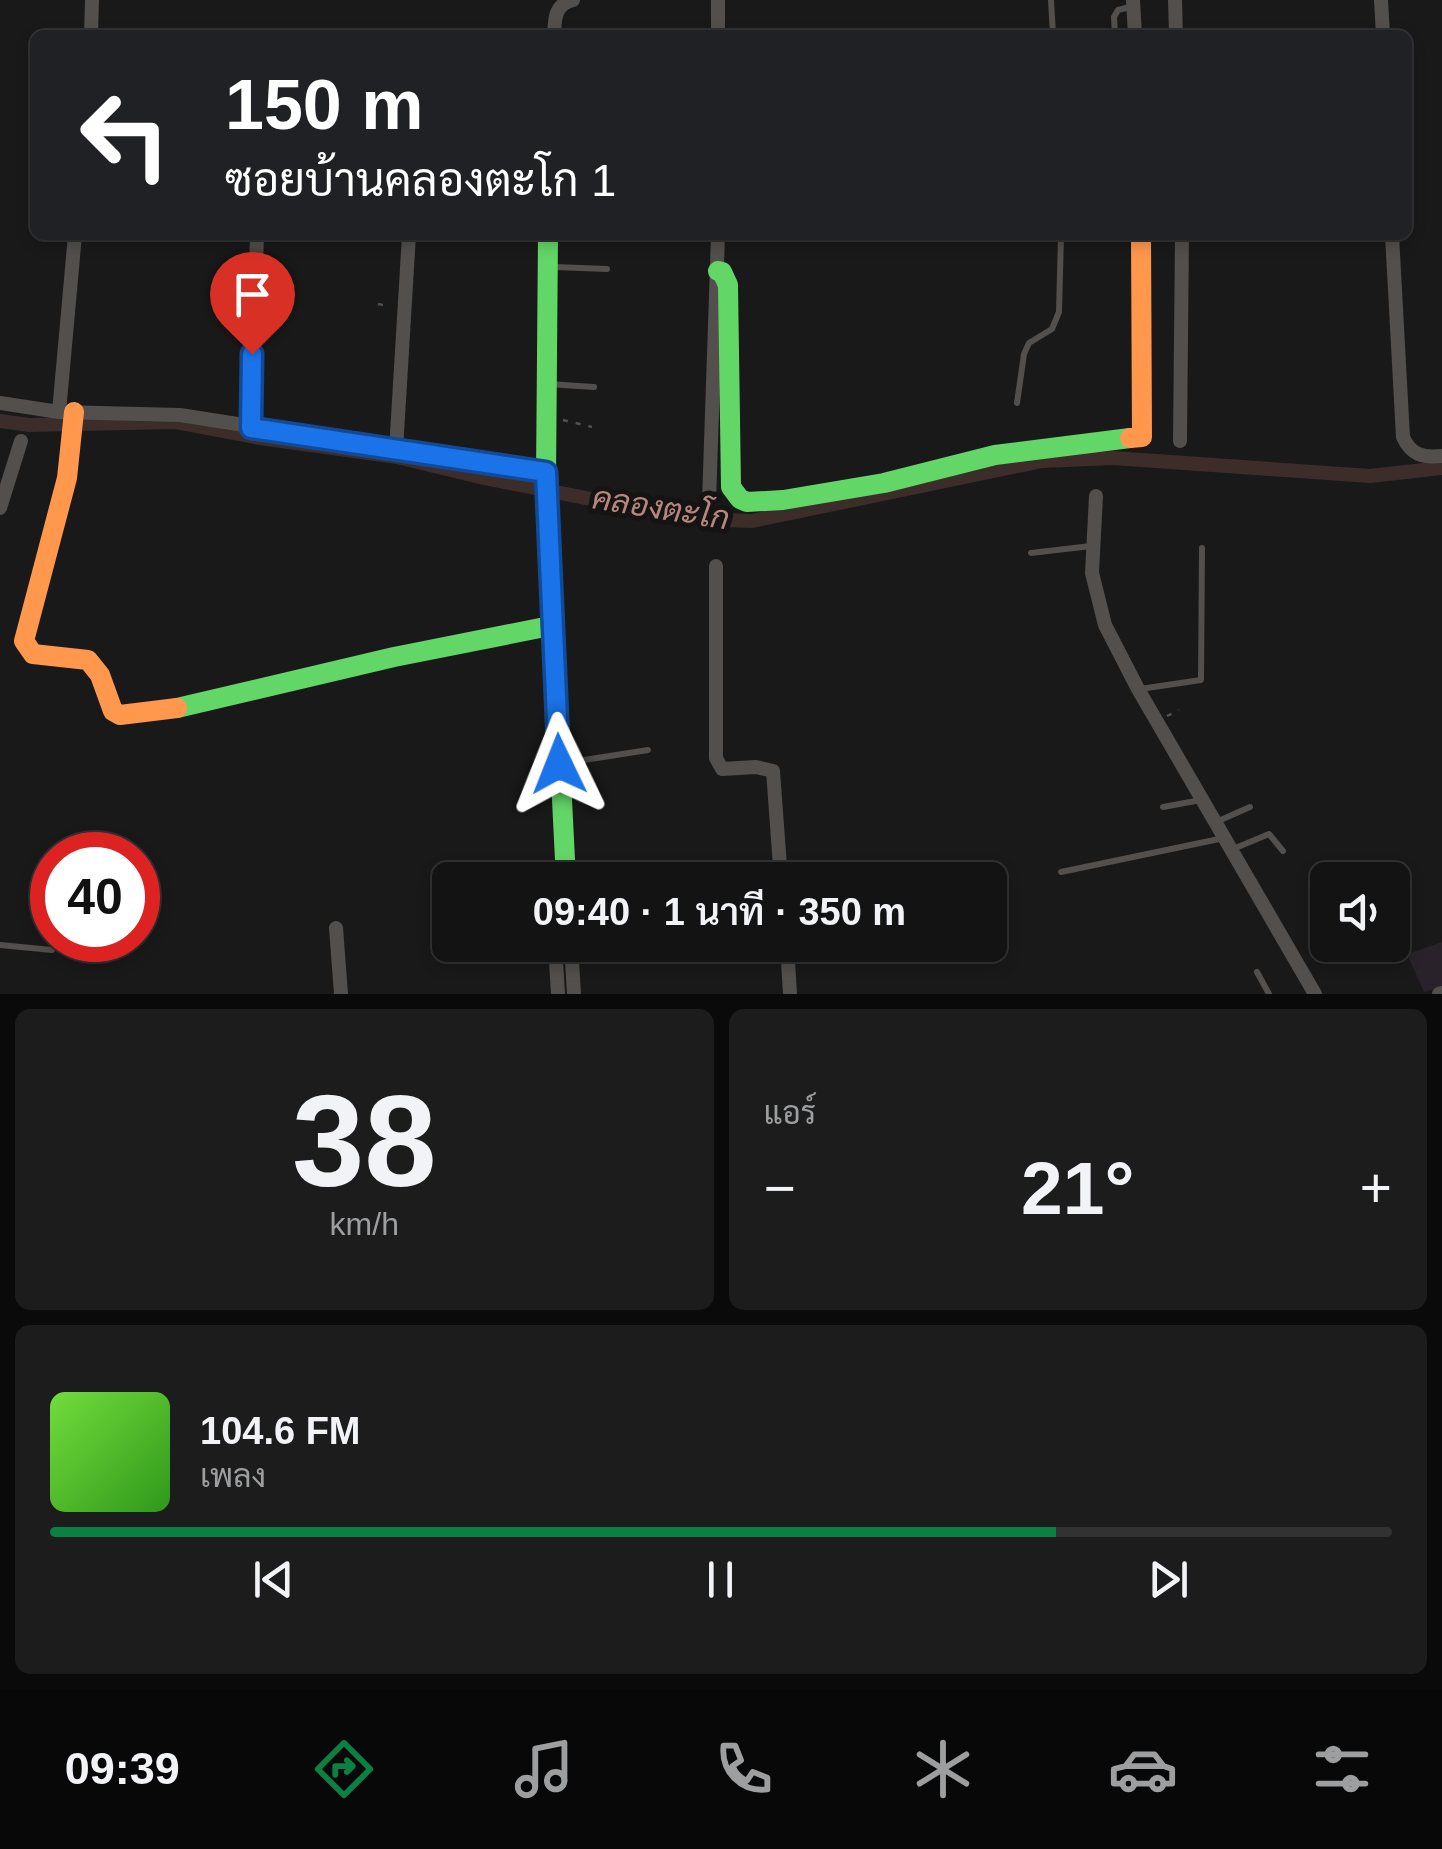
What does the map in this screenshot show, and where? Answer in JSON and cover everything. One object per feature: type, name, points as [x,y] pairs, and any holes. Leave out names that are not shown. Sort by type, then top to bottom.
[{"type":"street","points":[[91,30],[92,0]]},
{"type":"street","points":[[718,0],[718,30]]},
{"type":"street","points":[[1175,0],[1176,30]]},
{"type":"street","points":[[1382,0],[1383,30]]},
{"type":"street","points":[[554,30],[555,14],[564,2]]},
{"type":"street","points":[[1134,3],[1135,30]]},
{"type":"street","points":[[75,240],[67,478],[24,641],[33,654],[80,654],[95,664],[113,711],[120,715],[197,704],[394,657],[555,625]]},
{"type":"street","points":[[251,428],[257,240]]},
{"type":"street","points":[[396,450],[409,240]]},
{"type":"street","points":[[548,240],[546,475],[565,862]]},
{"type":"street","points":[[709,502],[718,240]]},
{"type":"street","points":[[718,271],[728,285],[730,487],[740,500],[747,502],[784,500],[884,483],[995,455],[1142,437],[1141,240]]},
{"type":"street","points":[[1180,440],[1182,240]]},
{"type":"street","points":[[1392,240],[1403,437],[1408,449],[1418,455],[1442,456]]},
{"type":"street","points":[[0,403],[70,419],[180,416],[546,475]]},
{"type":"street","points":[[0,508],[21,441]]},
{"type":"street","points":[[1096,496],[1092,574],[1101,614],[1138,689],[1315,994]]},
{"type":"street","points":[[716,566],[716,758],[722,768],[773,770],[780,862]]},
{"type":"street","points":[[336,928],[340,994]]},
{"type":"street","points":[[556,962],[558,994]]},
{"type":"street","points":[[572,962],[574,994]]},
{"type":"street","points":[[787,962],[790,994]]},
{"type":"street","points":[[556,968],[572,965]]},
{"type":"lane","points":[[1051,0],[1053,30]]},
{"type":"lane","points":[[1115,30],[1118,10],[1134,3]]},
{"type":"lane","points":[[1017,403],[1024,354],[1030,343],[1052,329],[1060,312],[1061,240]]},
{"type":"lane","points":[[547,267],[608,268]]},
{"type":"lane","points":[[254,303],[286,305]]},
{"type":"lane","points":[[547,384],[594,387]]},
{"type":"lane","points":[[1031,553],[1091,546]]},
{"type":"lane","points":[[1138,689],[1197,682],[1203,676],[1202,548]]},
{"type":"lane","points":[[559,764],[648,750]]},
{"type":"lane","points":[[1163,807],[1203,800]]},
{"type":"lane","points":[[1216,822],[1250,807]]},
{"type":"lane","points":[[1062,872],[1269,834],[1283,850]]},
{"type":"lane","points":[[0,946],[30,948]]},
{"type":"lane","points":[[1257,972],[1269,994]]},
{"type":"path","points":[[546,417],[592,427]]},
{"type":"shaded area","points":[[1442,942],[1442,987],[1424,992],[1410,953]]},
{"type":"waterway","name":"คลองตะโก","points":[[0,421],[29,425],[176,422],[397,457],[692,519],[752,521],[1042,461],[1113,458],[1370,476],[1442,468]]},
{"type":"traffic: fast","points":[[548,240],[546,477],[565,862]]},
{"type":"traffic: fast","points":[[718,271],[728,285],[731,487],[747,502],[884,483],[995,455],[1130,438]]},
{"type":"traffic: fast","points":[[177,708],[394,657],[555,625]]},
{"type":"traffic: slow","points":[[1130,438],[1142,437],[1141,240]]},
{"type":"traffic: slow","points":[[74,412],[67,478],[24,641],[33,654],[88,660],[100,675],[113,711],[120,715],[177,708]]},
{"type":"route","points":[[252,354],[251,428],[546,472],[559,764]]}]
